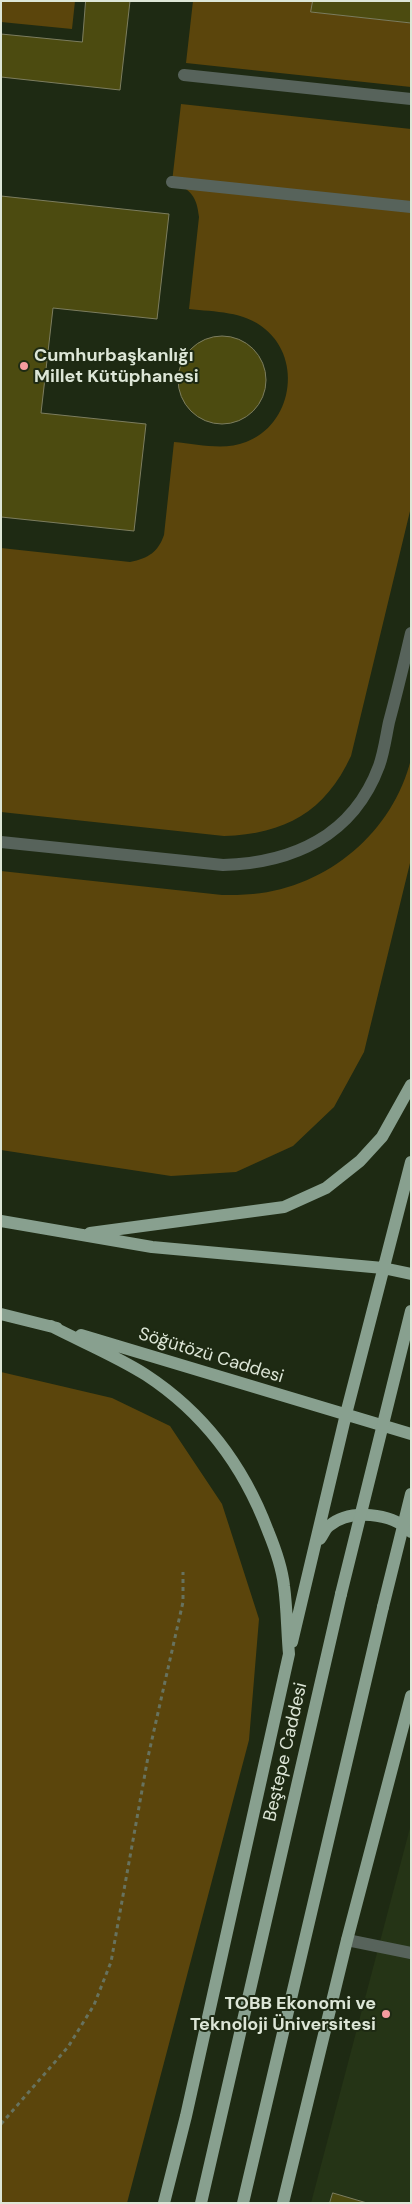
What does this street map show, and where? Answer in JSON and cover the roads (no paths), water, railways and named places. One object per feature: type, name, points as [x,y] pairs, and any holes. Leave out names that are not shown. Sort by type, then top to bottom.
[{"type":"main road","points":[[76,1235],[284,1208],[326,1188],[360,1161],[382,1137],[411,1085]]},
{"type":"main road","points":[[164,2203],[190,2097],[289,1654],[382,1268],[409,1181],[411,1162]]},
{"type":"main road","points":[[1,1221],[152,1247],[382,1268],[411,1274]]},
{"type":"main road","name":"Beştepe Caddesi","points":[[201,2203],[341,1594],[411,1311]]},
{"type":"main road","name":"Söğütözü Caddesi","points":[[1,1314],[51,1326],[411,1434]]},
{"type":"main road","points":[[51,1326],[144,1374],[169,1391],[200,1418],[227,1450],[257,1502],[274,1547],[284,1584],[289,1654]]},
{"type":"main road","points":[[243,2203],[411,1494]]},
{"type":"main road","points":[[314,1551],[328,1527],[350,1515],[394,1520],[411,1532]]},
{"type":"main road","points":[[283,2203],[347,1940],[411,1696]]},
{"type":"lane","points":[[184,75],[411,99]]},
{"type":"lane","points":[[172,182],[411,207]]},
{"type":"lane","points":[[1,842],[223,865],[251,864],[298,852],[318,842],[354,810],[368,788],[379,765],[411,633]]},
{"type":"lane","points":[[347,1940],[411,1953]]},
{"type":"place","name":"Cumhurbaşkanlığı Millet Kütüphanesi","points":[[24,366]]},
{"type":"place","name":"TOBB Ekonomi ve Teknoloji Üniversitesi","points":[[386,2014]]}]
